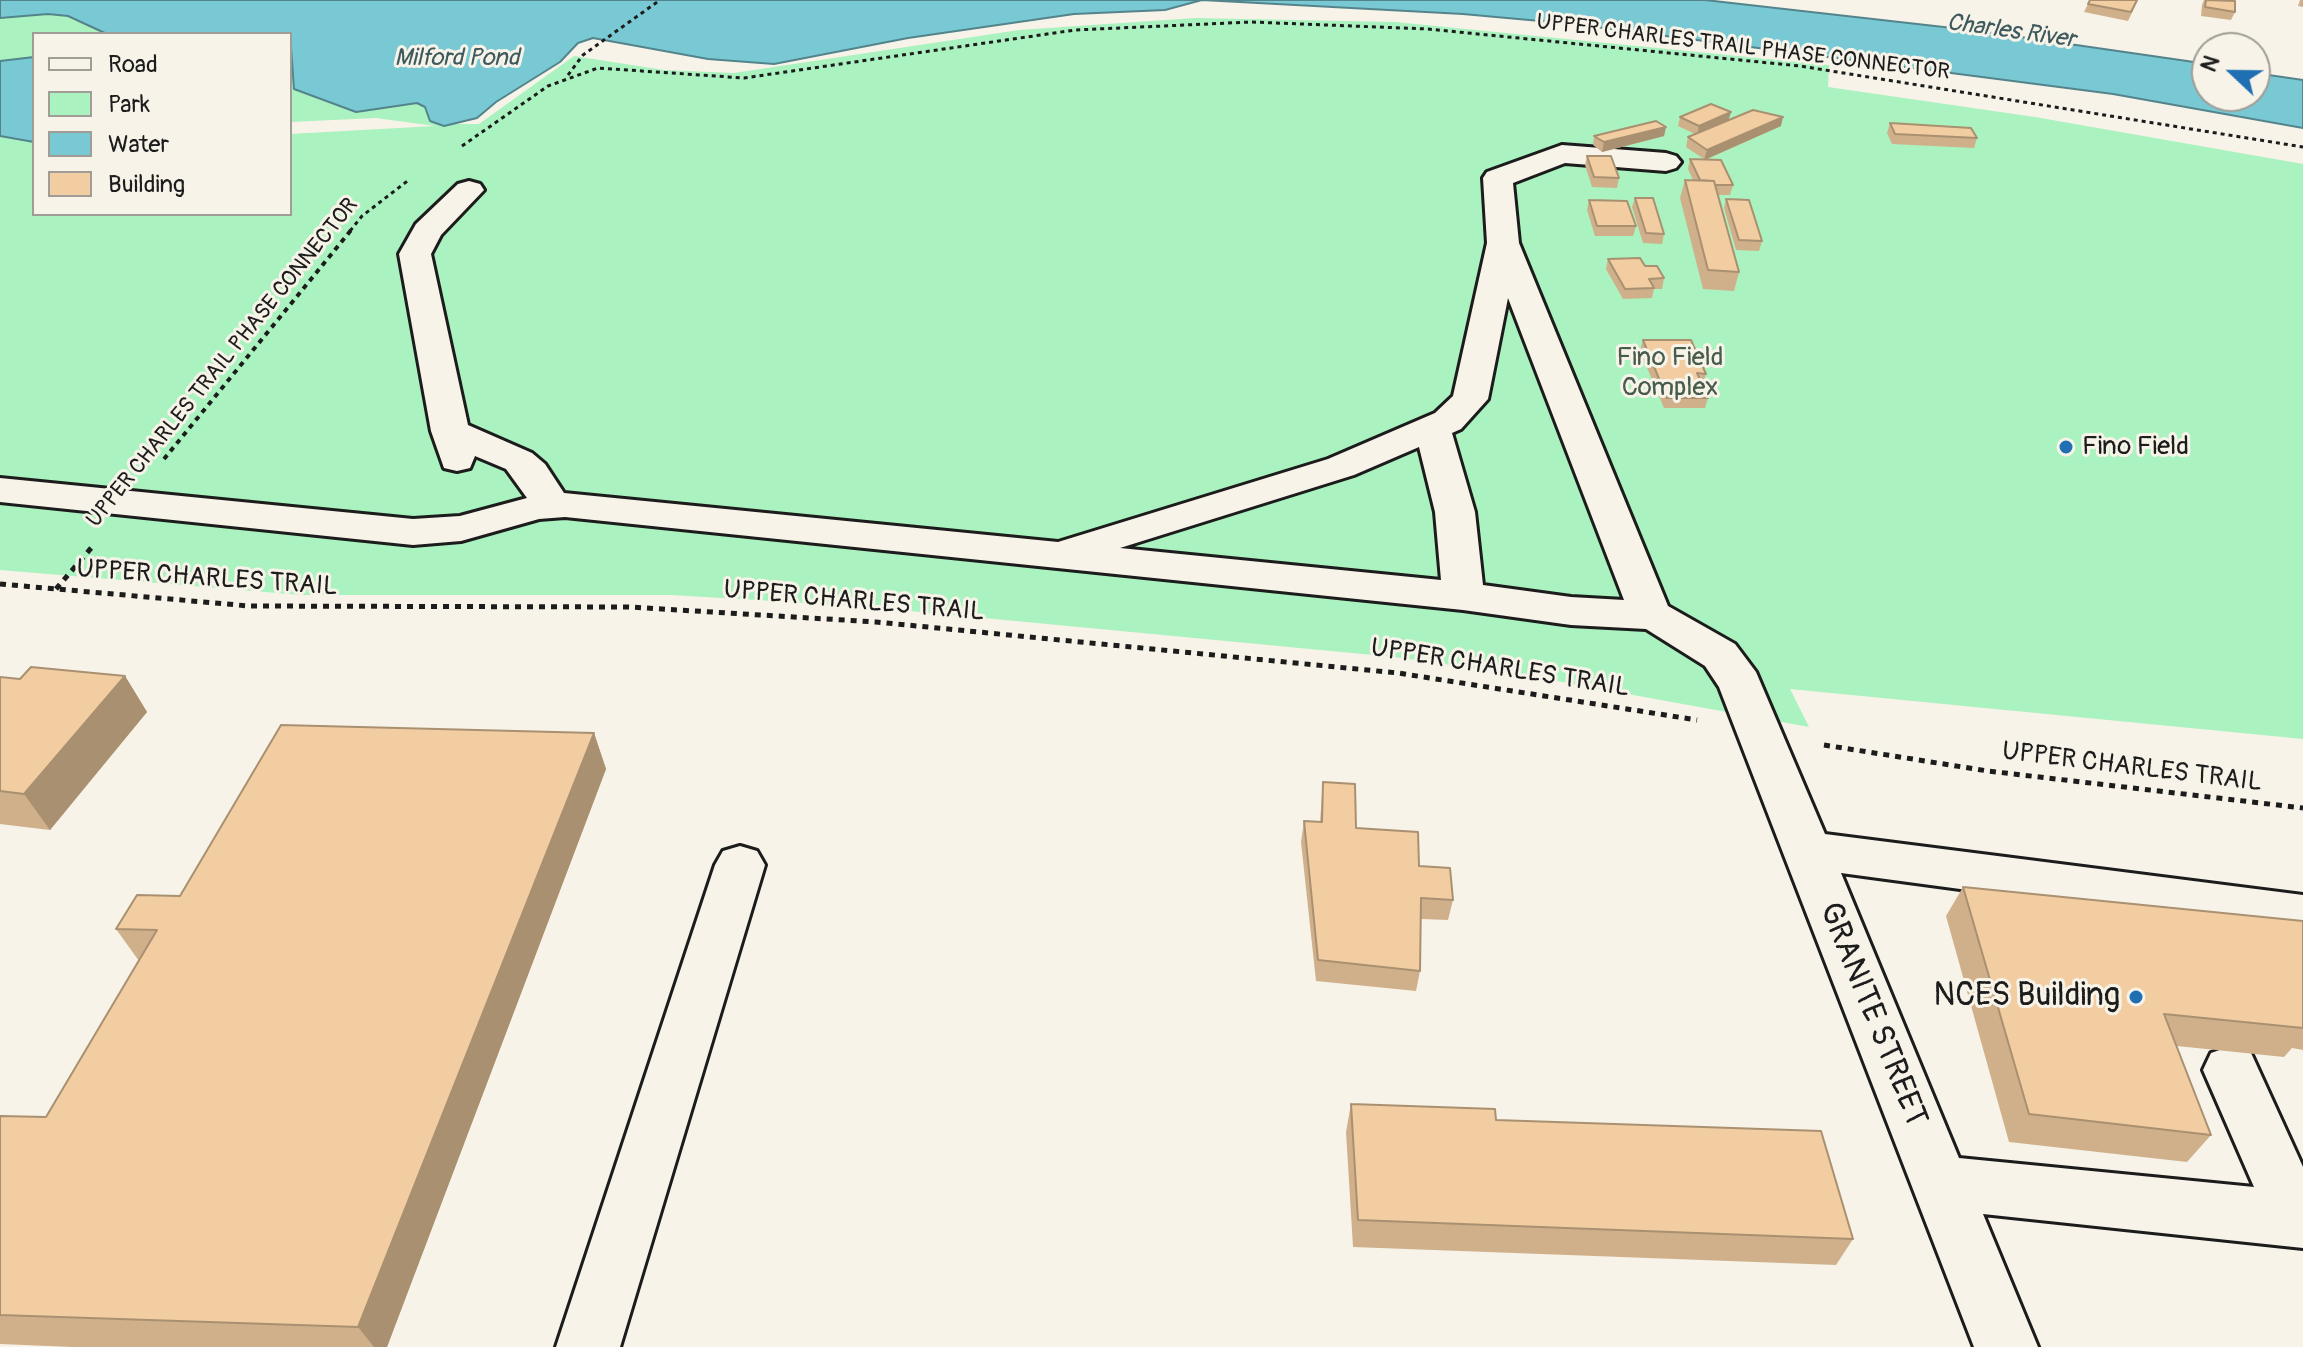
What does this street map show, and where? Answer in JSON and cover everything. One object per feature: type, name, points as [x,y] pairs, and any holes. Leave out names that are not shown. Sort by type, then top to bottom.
[{"type":"street","points":[[1056,554],[1341,467],[1433,430],[1458,414],[1470,399],[1503,243],[1498,178],[1562,154],[1666,162]]},
{"type":"street","points":[[469,190],[427,231],[415,254],[454,446],[519,461],[531,472],[551,504]]},
{"type":"street","points":[[0,490],[421,532],[470,527],[551,504],[1463,596],[1571,611],[1651,615],[1503,243]]},
{"type":"street","points":[[1433,430],[1455,512],[1463,596]]},
{"type":"street","name":"GRANITE STREET","points":[[1651,615],[1706,643],[1727,663],[1740,683],[2006,1347]]},
{"type":"street","points":[[1806,851],[1886,858],[2303,915]]},
{"type":"street","points":[[588,1347],[740,865]]},
{"type":"street","points":[[2231,1070],[2300,1220]]},
{"type":"street","points":[[1940,1183],[2300,1220]]},
{"type":"path","points":[[568,76],[578,59],[660,0]]},
{"type":"path","name":"UPPER CHARLES TRAIL PHASE CONNECTOR","points":[[461,147],[539,92],[568,76],[613,67],[707,78],[771,76],[988,40],[1125,26],[1352,24],[1506,36],[1800,66],[2303,147]]},
{"type":"path","name":"UPPER CHARLES TRAIL PHASE CONNECTOR","points":[[56,589],[129,504],[362,216],[417,174]]},
{"type":"path","name":"UPPER CHARLES TRAIL","points":[[0,584],[249,606],[383,609],[629,607],[836,619],[1398,673],[1700,721]]},
{"type":"path","name":"UPPER CHARLES TRAIL","points":[[1815,743],[2001,773],[2303,808]]},
{"type":"green space","name":"Fino Field Complex","points":[[48,14],[68,16],[103,32],[32,32],[32,216],[292,216],[292,134],[435,126],[376,118],[292,122],[292,78],[318,99],[355,112],[417,103],[425,107],[436,124],[479,124],[574,56],[664,70],[734,73],[1019,30],[1195,18],[1395,22],[1829,65],[1828,87],[2035,117],[2303,164],[2303,739],[1790,689],[1809,727],[1529,676],[1394,657],[858,606],[671,595],[301,595],[0,570],[0,18]]},
{"type":"water","name":"Milford Pond","points":[[0,0],[1202,0],[1165,10],[1074,14],[908,38],[774,64],[708,59],[593,38],[578,43],[560,62],[496,102],[477,118],[444,126],[430,121],[425,107],[417,103],[356,112],[294,89],[292,32],[103,32],[68,16],[48,14],[0,18]]},
{"type":"water","points":[[1202,0],[1705,0],[1979,31],[2191,62],[2191,108],[2113,94],[1573,24],[1463,14]]},
{"type":"water","points":[[32,57],[32,142],[0,136],[0,61]]},
{"type":"water","points":[[2271,75],[2303,80],[2303,128],[2214,112],[2271,112]]},
{"type":"building","points":[[2090,0],[2137,0],[2131,12],[2088,4]]},
{"type":"building","points":[[2206,0],[2235,1],[2235,12],[2205,7]]},
{"type":"building","points":[[1711,104],[1731,112],[1699,126],[1680,117]]},
{"type":"building","points":[[1753,110],[1783,117],[1707,150],[1688,137]]},
{"type":"building","points":[[1656,121],[1666,127],[1604,142],[1594,136]]},
{"type":"building","points":[[1890,123],[1971,128],[1977,138],[1895,134]]},
{"type":"building","points":[[1587,156],[1611,156],[1619,178],[1594,177]]},
{"type":"building","points":[[1690,159],[1721,160],[1733,185],[1715,185],[1714,181],[1700,180]]},
{"type":"building","points":[[1685,180],[1714,181],[1739,272],[1708,270]]},
{"type":"building","points":[[1635,198],[1653,198],[1664,234],[1646,233]]},
{"type":"building","points":[[1726,199],[1749,200],[1762,241],[1739,240]]},
{"type":"building","points":[[1589,200],[1627,201],[1636,226],[1597,226]]},
{"type":"building","points":[[1640,258],[1645,266],[1657,266],[1664,278],[1649,279],[1654,288],[1625,289],[1608,259]]},
{"type":"building","points":[[1643,340],[1691,340],[1706,374],[1697,373],[1708,398],[1667,398]]},
{"type":"building","points":[[31,667],[125,676],[24,794],[0,791],[0,677],[20,679]]},
{"type":"building","points":[[281,725],[594,733],[358,1327],[0,1315],[0,1116],[46,1117],[157,930],[116,929],[137,895],[180,896]]},
{"type":"building","points":[[1323,782],[1355,784],[1356,828],[1418,832],[1419,866],[1450,868],[1453,900],[1421,898],[1420,971],[1318,960],[1304,821],[1322,822]]},
{"type":"building","name":"NCES Building","points":[[1963,887],[2303,921],[2303,1028],[2164,1014],[2211,1135],[2029,1114]]},
{"type":"building","points":[[1351,1104],[1495,1109],[1496,1120],[1821,1131],[1853,1239],[1358,1220]]},
{"type":"place","name":"Fino Field","points":[[2066,447]]},
{"type":"place","name":"NCES Building","points":[[2136,997]]},
{"type":"water label","name":"Charles River","points":[[2011,32]]}]
